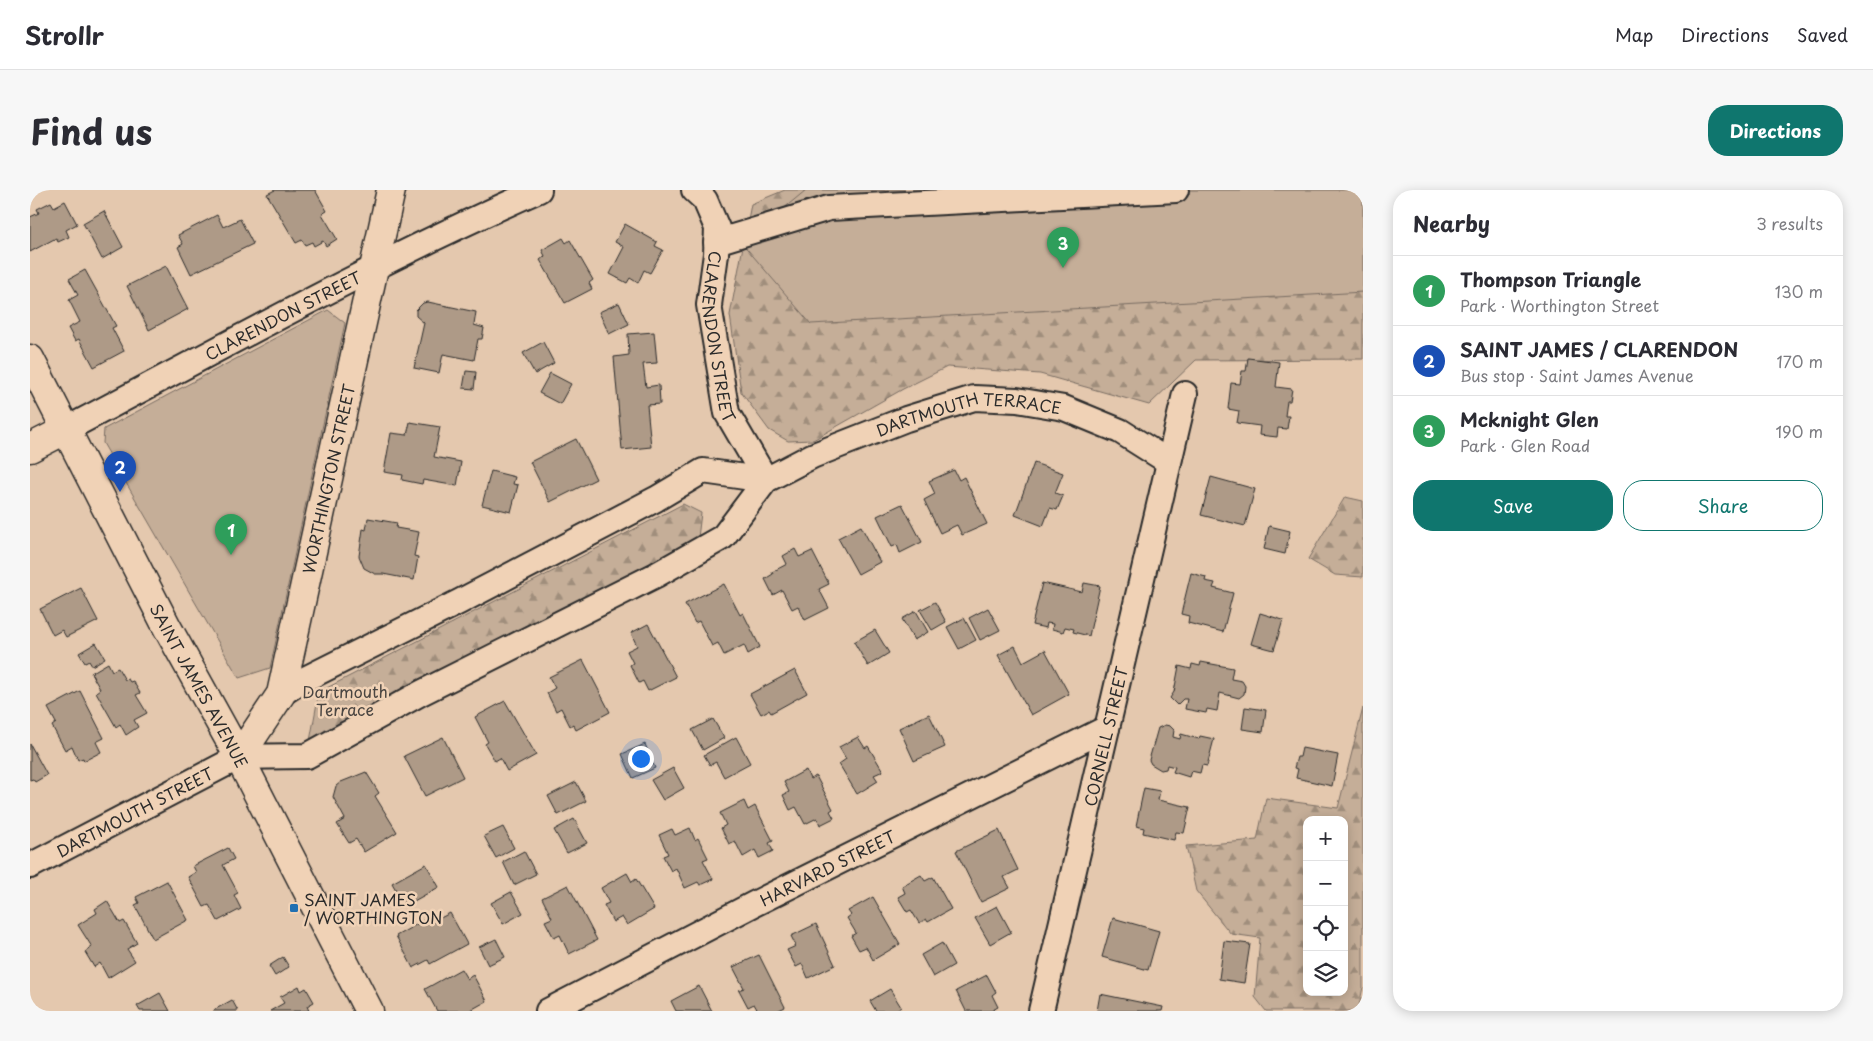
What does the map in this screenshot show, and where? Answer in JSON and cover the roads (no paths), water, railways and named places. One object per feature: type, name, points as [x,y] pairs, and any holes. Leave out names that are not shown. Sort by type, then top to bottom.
[{"type":"main road","name":"WORTHINGTON STREET","points":[[239,757],[280,694],[391,190]]},
{"type":"main road","name":"SAINT JAMES AVENUE","points":[[30,359],[167,627],[239,757],[369,1011]]},
{"type":"main road","name":"CLARENDON STREET","points":[[30,448],[67,429]]},
{"type":"street","name":"CLARENDON STREET","points":[[67,429],[374,268],[469,220],[539,190]]},
{"type":"street","name":"CLARENDON STREET","points":[[694,190],[706,200],[717,228],[709,306],[727,413],[766,480]]},
{"type":"street","points":[[716,242],[829,208],[1176,190]]},
{"type":"street","name":"CORNELL STREET","points":[[1041,1011],[1185,394]]},
{"type":"street","name":"DARTMOUTH TERRACE","points":[[239,757],[307,756],[421,693],[656,575],[723,537],[766,480],[821,453],[906,420],[974,398],[1017,400],[1064,408],[1120,432],[1169,462]]},
{"type":"street","points":[[280,694],[301,681],[459,602],[647,504],[703,471],[766,480]]},
{"type":"street","name":"HARVARD STREET","points":[[548,1011],[754,904],[1107,728]]},
{"type":"street","name":"DARTMOUTH STREET","points":[[30,866],[239,757]]},
{"type":"place","name":"Mcknight Glen","points":[[1063,268]]},
{"type":"place","name":"SAINT JAMES / CLARENDON","points":[[120,492]]},
{"type":"place","name":"Thompson Triangle","points":[[231,555]]},
{"type":"place","name":"SAINT JAMES / WORTHINGTON","points":[[294,908]]},
{"type":"park label","name":"Dartmouth Terrace","points":[[345,700]]}]
